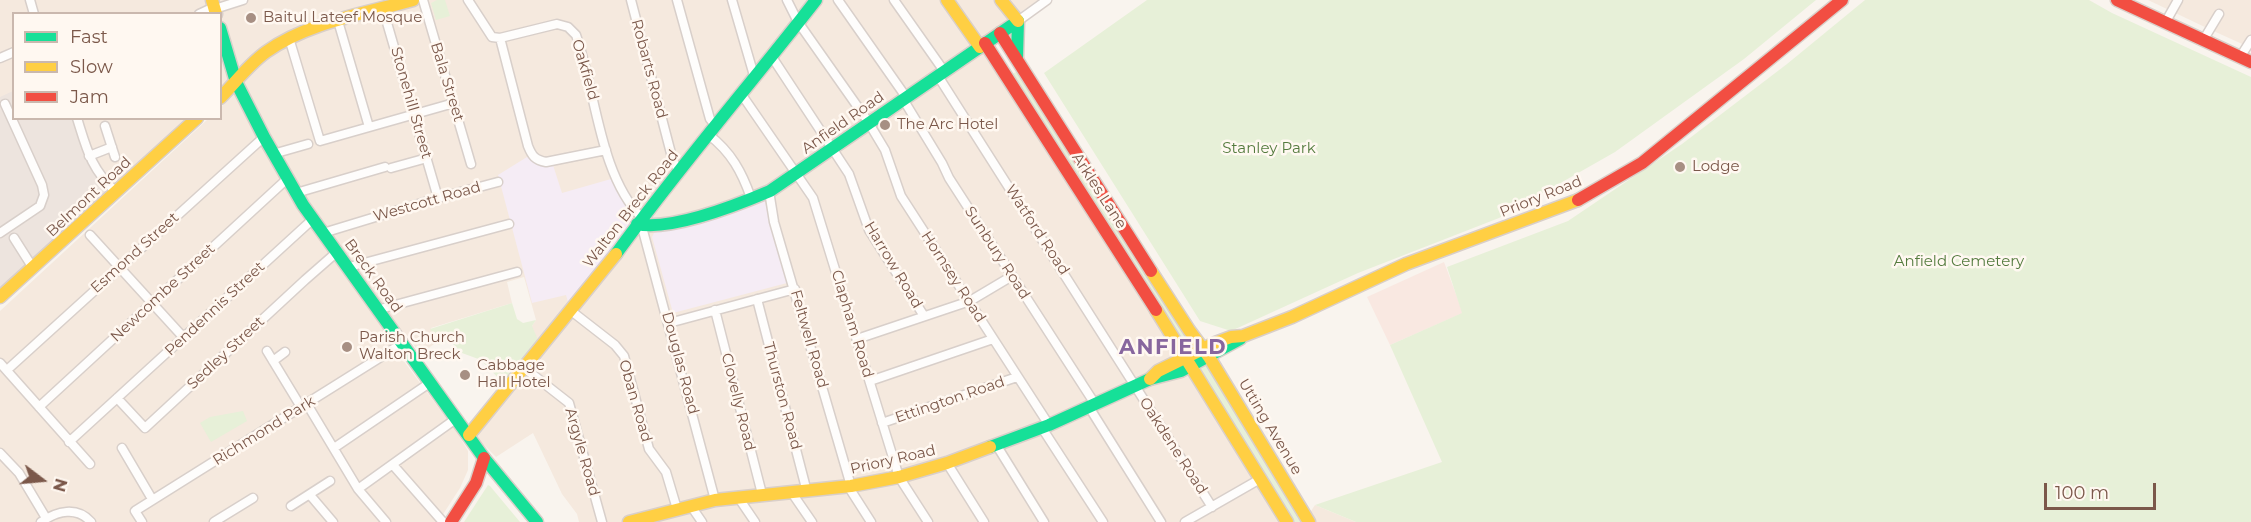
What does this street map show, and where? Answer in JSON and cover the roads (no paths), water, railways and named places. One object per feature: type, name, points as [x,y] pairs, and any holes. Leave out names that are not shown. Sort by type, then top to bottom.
[{"type":"main road","points":[[222,96],[249,66],[289,38],[308,29],[413,0]]},
{"type":"main road","name":"Walton Breck Road","points":[[469,435],[613,258],[816,0]]},
{"type":"main road","name":"Arkles Lane","points":[[947,0],[982,45],[1188,361]]},
{"type":"main road","points":[[1000,0],[1018,21],[1017,57]]},
{"type":"main road","name":"Priory Road","points":[[629,522],[658,518],[677,509],[716,500],[849,486],[899,477],[947,464],[1045,427],[1150,379],[1158,371],[1238,342],[1243,336],[1342,296],[1406,264],[1586,197],[1642,163],[1842,0]]},
{"type":"main road","points":[[2117,0],[2251,62]]},
{"type":"main road","points":[[2135,0],[2207,34],[2249,48]]},
{"type":"main road","name":"Anfield Road","points":[[640,223],[665,224],[769,191],[833,150],[904,98],[1018,21]]},
{"type":"main road","name":"Arkles Lane","points":[[1000,33],[1189,330],[1206,353]]},
{"type":"main road","name":"Breck Road","points":[[222,35],[236,82],[296,193],[484,458],[537,522]]},
{"type":"main road","name":"Belmont Road","points":[[0,297],[195,120]]},
{"type":"main road","name":"Utting Avenue","points":[[1206,353],[1310,522]]},
{"type":"main road","points":[[1188,361],[1287,522]]},
{"type":"main road","points":[[451,522],[476,483],[484,458]]},
{"type":"street","points":[[216,7],[243,0]]},
{"type":"street","name":"Bala Street","points":[[423,0],[471,164]]},
{"type":"street","points":[[468,0],[492,37],[500,39],[528,146],[537,160],[546,162],[606,150]]},
{"type":"street","name":"Robarts Road","points":[[631,0],[673,161],[680,171]]},
{"type":"street","points":[[677,0],[712,130],[743,174],[751,198]]},
{"type":"street","points":[[732,0],[755,79]]},
{"type":"street","name":"Hornsey Road","points":[[787,0],[798,22],[885,150],[901,196],[1017,377],[1103,522]]},
{"type":"street","name":"Sunbury Road","points":[[838,0],[904,98],[949,178],[1012,276],[1161,522]]},
{"type":"street","name":"Watford Road","points":[[894,0],[1134,385]]},
{"type":"street","name":"Anfield Road","points":[[1018,21],[1047,0]]},
{"type":"street","points":[[2169,16],[2178,0]]},
{"type":"street","name":"Stonehill Street","points":[[383,9],[438,198]]},
{"type":"street","points":[[2207,34],[2218,14]]},
{"type":"street","points":[[338,21],[369,127]]},
{"type":"street","name":"Oakfield","points":[[500,39],[557,24],[568,27],[576,35],[611,167],[640,223]]},
{"type":"street","points":[[289,38],[320,141],[454,103]]},
{"type":"street","name":"Harrow Road","points":[[772,57],[849,174],[868,230],[924,316]]},
{"type":"street","name":"Clapham Road","points":[[742,95],[813,198],[899,477],[928,522]]},
{"type":"street","points":[[0,233],[40,206],[44,195],[42,185],[13,120]]},
{"type":"street","points":[[78,120],[89,156],[99,176],[116,192]]},
{"type":"street","points":[[105,126],[115,157]]},
{"type":"street","name":"Esmond Street","points":[[6,370],[264,137]]},
{"type":"street","points":[[273,154],[308,144]]},
{"type":"street","points":[[89,156],[112,147]]},
{"type":"street","points":[[296,193],[428,158]]},
{"type":"street","name":"Newcombe Street","points":[[39,407],[287,178]]},
{"type":"street","name":"Westcott Road","points":[[323,233],[498,182]]},
{"type":"street","name":"Feltwell Road","points":[[769,191],[774,222],[795,289],[849,486],[871,522]]},
{"type":"street","name":"Pendennis Street","points":[[69,442],[313,219]]},
{"type":"street","name":"Douglas Road","points":[[640,223],[716,500]]},
{"type":"street","points":[[349,269],[363,263],[509,224]]},
{"type":"street","points":[[90,235],[184,338]]},
{"type":"street","points":[[14,238],[33,268]]},
{"type":"street","name":"Sedley Street","points":[[117,398],[145,428],[337,252]]},
{"type":"street","points":[[379,312],[384,308],[518,272]]},
{"type":"street","points":[[857,339],[970,302],[1012,276]]},
{"type":"street","points":[[669,323],[795,289]]},
{"type":"street","name":"Thurston Road","points":[[757,299],[807,492]]},
{"type":"street","name":"Oban Road","points":[[570,310],[607,338],[624,356],[648,449],[666,472],[677,509]]},
{"type":"street","name":"Clovelly Road","points":[[715,310],[762,494]]},
{"type":"street","points":[[870,381],[993,339]]},
{"type":"street","name":"Richmond Park","points":[[142,522],[135,511],[152,499],[259,435],[403,343]]},
{"type":"street","points":[[267,351],[334,448],[358,489],[386,522]]},
{"type":"street","points":[[273,361],[285,352]]},
{"type":"street","points":[[0,363],[90,464]]},
{"type":"street","name":"Argyle Road","points":[[523,368],[569,403],[602,522]]},
{"type":"street","name":"Ettington Road","points":[[882,423],[1017,377]]},
{"type":"street","points":[[334,448],[431,382]]},
{"type":"street","name":"Oakdene Road","points":[[1134,385],[1212,507]]},
{"type":"street","points":[[358,489],[457,418]]},
{"type":"street","points":[[997,446],[1044,522]]},
{"type":"street","points":[[122,448],[152,499]]},
{"type":"street","points":[[0,453],[19,473],[44,520],[65,510],[81,513],[91,522]]},
{"type":"street","points":[[947,464],[984,522]]},
{"type":"street","points":[[393,465],[443,522]]},
{"type":"street","points":[[1185,522],[1260,479]]},
{"type":"street","points":[[291,506],[330,481]]},
{"type":"street","points":[[792,493],[812,522]]},
{"type":"street","points":[[310,495],[333,522]]},
{"type":"street","points":[[738,497],[754,522]]},
{"type":"street","points":[[214,522],[253,498]]},
{"type":"street","points":[[692,506],[702,522]]},
{"type":"place","name":"Baitul Lateef Mosque","points":[[251,18]]},
{"type":"place","name":"The Arc Hotel","points":[[885,125]]},
{"type":"place","name":"Lodge","points":[[1680,167]]},
{"type":"place","name":"Parish Church Walton Breck","points":[[347,347]]},
{"type":"place","name":"Cabbage Hall Hotel","points":[[465,375]]},
{"type":"district","name":"ANFIELD","points":[[1173,348]]},
{"type":"park label","name":"Stanley Park","points":[[1269,149]]},
{"type":"park label","name":"Anfield Cemetery","points":[[1959,262]]}]
